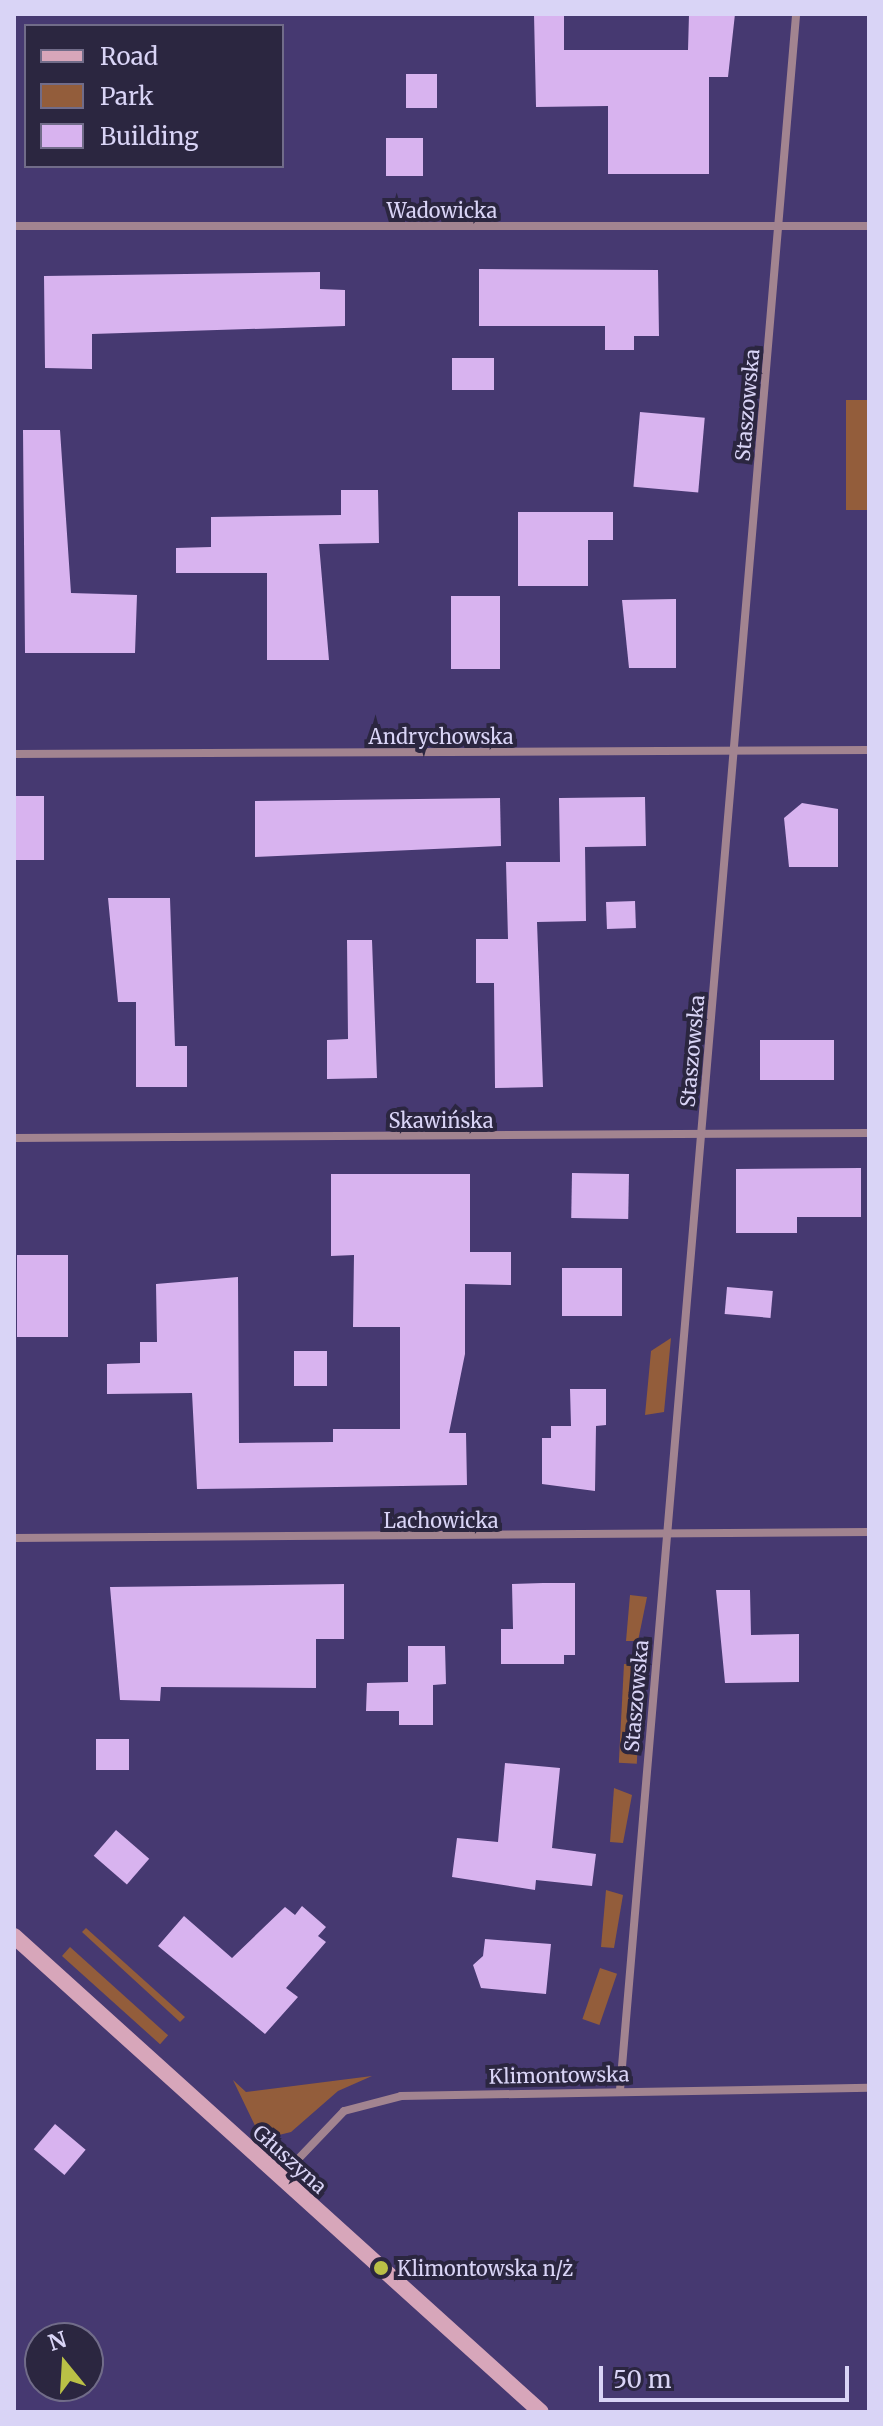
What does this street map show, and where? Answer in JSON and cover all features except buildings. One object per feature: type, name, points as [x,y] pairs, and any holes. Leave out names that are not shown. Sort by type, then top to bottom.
[{"type":"street","name":"Staszowska","points":[[620,2090],[796,14]]},
{"type":"street","name":"Wadowicka","points":[[14,226],[869,226]]},
{"type":"street","name":"Andrychowska","points":[[14,754],[869,750]]},
{"type":"street","name":"Skawińska","points":[[14,1138],[869,1133]]},
{"type":"street","name":"Lachowicka","points":[[14,1538],[869,1532]]},
{"type":"street","name":"Głuszyna","points":[[14,1936],[541,2412]]},
{"type":"street","name":"Klimontowska","points":[[280,2177],[320,2129],[367,2102],[427,2093],[869,2088]]},
{"type":"green space","points":[[846,400],[869,400],[869,510],[846,510]]},
{"type":"green space","points":[[671,1338],[664,1412],[645,1415],[651,1351]]},
{"type":"green space","points":[[630,1595],[647,1597],[638,1641],[626,1641]]},
{"type":"green space","points":[[624,1664],[642,1665],[637,1764],[619,1763]]},
{"type":"green space","points":[[614,1788],[632,1795],[623,1843],[610,1842]]},
{"type":"green space","points":[[606,1890],[623,1895],[614,1948],[601,1947]]},
{"type":"green space","points":[[86,1928],[185,2017],[180,2022],[82,1932]]},
{"type":"green space","points":[[70,1947],[168,2035],[160,2044],[62,1956]]},
{"type":"green space","points":[[600,1968],[617,1974],[599,2025],[582,2019]]},
{"type":"green space","points":[[372,2076],[338,2091],[291,2132],[271,2137],[258,2132],[233,2080],[246,2092]]},
{"type":"place","name":"Klimontowska n/ż","points":[[381,2268]]}]
